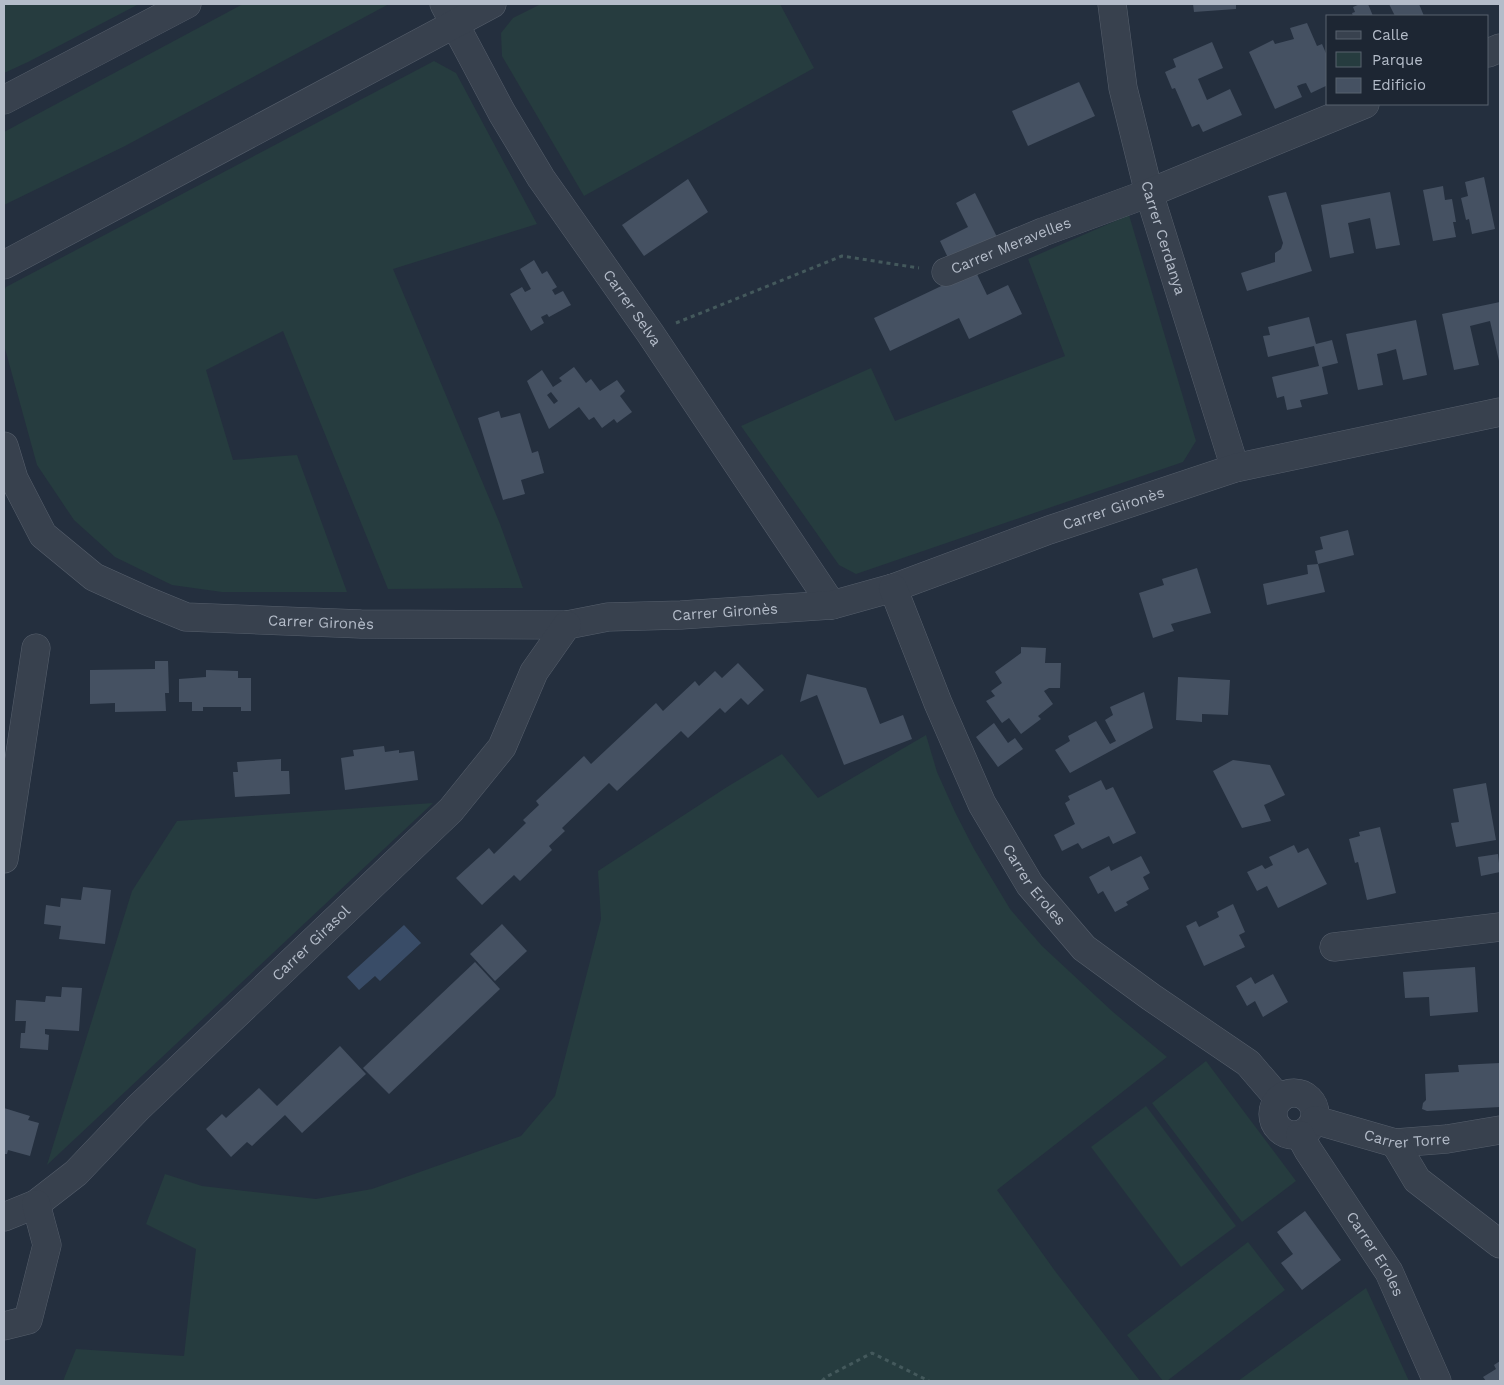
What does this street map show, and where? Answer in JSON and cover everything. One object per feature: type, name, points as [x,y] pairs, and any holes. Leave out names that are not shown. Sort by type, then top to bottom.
[{"type":"street","points":[[4,100],[187,4]]},
{"type":"street","points":[[4,265],[449,14],[492,4]]},
{"type":"street","name":"Carrer Cerdanya","points":[[1112,4],[1123,88],[1149,193],[1235,468]]},
{"type":"street","name":"Carrer Selva","points":[[449,14],[502,113],[541,178],[650,333],[832,605]]},
{"type":"street","name":"Carrer Meravelles","points":[[946,272],[1043,232],[1149,193],[1363,105]]},
{"type":"street","name":"Carrer Gironès","points":[[4,446],[14,479],[43,535],[94,577],[186,617],[361,624],[567,625],[608,617],[681,615],[832,605],[892,588],[1049,530],[1235,468],[1500,412]]},
{"type":"street","name":"Carrer Eroles","points":[[892,588],[938,703],[982,804],[1030,886],[1084,948],[1248,1064],[1279,1099]]},
{"type":"street","name":"Carrer Girasol","points":[[4,1217],[36,1204],[76,1173],[138,1108],[451,810],[502,747],[534,672],[567,625]]},
{"type":"street","points":[[4,859],[36,648]]},
{"type":"street","points":[[1334,947],[1500,927]]},
{"type":"street","name":"Carrer Torre","points":[[1279,1099],[1273,1112],[1276,1125],[1288,1135],[1308,1127],[1395,1143],[1447,1139],[1500,1130]]},
{"type":"street","name":"Carrer Eroles","points":[[1308,1127],[1308,1150],[1389,1272],[1437,1381]]},
{"type":"street","points":[[1395,1143],[1417,1180],[1500,1244]]},
{"type":"street","points":[[4,1326],[28,1320],[47,1245],[36,1204]]},
{"type":"path","name":"Carrer Meravelles","points":[[650,333],[842,256],[946,272]]},
{"type":"path","points":[[822,1381],[826,1377],[872,1353],[929,1381]]},
{"type":"green space","points":[[4,4],[139,4],[4,73]]},
{"type":"green space","points":[[243,4],[389,4],[125,146],[4,205],[4,132]]},
{"type":"green space","points":[[541,4],[780,4],[814,68],[584,196],[502,56],[501,33],[513,18]]},
{"type":"green space","points":[[434,61],[456,73],[537,224],[393,269],[500,524],[523,588],[388,589],[283,331],[206,370],[233,460],[297,455],[347,592],[222,592],[172,585],[115,557],[74,520],[37,465],[4,345],[4,291],[6,287]]},
{"type":"green space","points":[[1129,215],[1196,441],[1183,462],[856,574],[839,565],[741,426],[871,368],[895,421],[1065,356],[1028,259]]},
{"type":"green space","points":[[926,735],[937,772],[955,812],[974,849],[1010,909],[1042,946],[1113,1012],[1167,1057],[997,1190],[1055,1271],[1140,1381],[63,1381],[76,1349],[184,1356],[196,1249],[146,1224],[165,1174],[202,1186],[316,1199],[372,1189],[521,1136],[555,1096],[601,919],[598,871],[727,787],[782,754],[818,798]]},
{"type":"green space","points":[[433,803],[47,1165],[132,891],[177,821]]},
{"type":"green space","points":[[1206,1061],[1296,1181],[1242,1222],[1152,1103]]},
{"type":"green space","points":[[1146,1106],[1236,1226],[1181,1267],[1091,1147]]},
{"type":"green space","points":[[1248,1242],[1285,1290],[1167,1381],[1163,1381],[1127,1335]]},
{"type":"green space","points":[[1366,1288],[1409,1381],[1238,1381]]},
{"type":"water","points":[[404,925],[421,943],[380,981],[375,976],[359,990],[347,977]]},
{"type":"building","points":[[1193,4],[1236,4],[1236,9],[1194,12]]},
{"type":"building","points":[[1360,4],[1368,4],[1373,15],[1353,15],[1352,13],[1355,12],[1353,7]]},
{"type":"building","points":[[1389,4],[1419,4],[1424,15],[1394,15]]},
{"type":"building","points":[[1307,23],[1317,46],[1322,44],[1326,53],[1326,86],[1311,93],[1306,83],[1297,86],[1302,97],[1275,109],[1249,52],[1273,40],[1275,44],[1294,39],[1290,28]]},
{"type":"building","points":[[1212,42],[1223,68],[1198,79],[1207,100],[1230,89],[1242,115],[1203,132],[1199,124],[1192,127],[1175,88],[1172,89],[1165,72],[1176,67],[1173,59]]},
{"type":"building","points":[[1079,82],[1095,116],[1028,146],[1012,111]]},
{"type":"building","points":[[1484,177],[1495,229],[1472,234],[1469,219],[1466,220],[1461,198],[1468,196],[1465,182]]},
{"type":"building","points":[[688,179],[708,212],[644,256],[622,225]]},
{"type":"building","points":[[1443,186],[1445,200],[1452,199],[1456,222],[1453,222],[1456,237],[1433,241],[1423,190]]},
{"type":"building","points":[[1286,192],[1312,271],[1247,291],[1241,273],[1275,262],[1275,253],[1281,249],[1283,243],[1268,196]]},
{"type":"building","points":[[1390,192],[1400,245],[1376,249],[1370,218],[1348,223],[1354,253],[1330,258],[1321,205]]},
{"type":"building","points":[[975,193],[998,239],[950,262],[940,241],[968,227],[956,203]]},
{"type":"building","points":[[534,260],[542,274],[547,271],[557,287],[552,290],[555,295],[563,291],[571,305],[549,317],[547,314],[541,317],[544,323],[531,331],[510,294],[522,287],[525,292],[531,289],[520,269]]},
{"type":"building","points":[[975,270],[987,295],[1008,285],[1022,314],[969,339],[959,318],[890,351],[874,318]]},
{"type":"building","points":[[1500,302],[1500,360],[1490,321],[1470,326],[1479,365],[1454,370],[1442,314]]},
{"type":"building","points":[[1309,317],[1316,344],[1332,340],[1338,363],[1322,367],[1328,394],[1300,400],[1302,407],[1287,410],[1284,396],[1277,398],[1272,377],[1319,366],[1314,346],[1268,357],[1263,336],[1270,335],[1268,327]]},
{"type":"building","points":[[1416,320],[1427,375],[1403,380],[1396,349],[1377,354],[1383,385],[1358,390],[1346,334]]},
{"type":"building","points":[[574,367],[586,383],[591,379],[600,391],[617,380],[625,391],[620,396],[632,412],[617,423],[614,419],[602,428],[594,417],[589,420],[579,407],[549,429],[527,381],[542,370],[553,387],[562,381],[559,378]],"holes":[[[551,392],[558,401],[554,404],[547,395]]]},
{"type":"building","points":[[499,411],[501,418],[520,413],[532,453],[538,451],[544,473],[521,480],[525,494],[503,500],[478,418]]},
{"type":"building","points":[[1348,530],[1354,555],[1318,564],[1315,551],[1323,549],[1320,537]]},
{"type":"building","points":[[1318,564],[1325,592],[1267,605],[1263,584],[1308,574],[1307,565]]},
{"type":"building","points":[[1197,568],[1211,613],[1171,624],[1174,631],[1153,638],[1139,593],[1164,585],[1162,579]]},
{"type":"building","points":[[1021,647],[1046,648],[1045,663],[1061,663],[1060,688],[1049,688],[1044,691],[1053,704],[1038,716],[1041,719],[1021,734],[1009,718],[1002,723],[986,701],[995,696],[991,691],[1002,683],[995,672],[1021,653]]},
{"type":"building","points":[[155,661],[168,661],[169,693],[165,693],[166,711],[115,712],[115,703],[90,704],[90,670],[155,669]]},
{"type":"building","points":[[738,663],[764,690],[748,705],[741,698],[725,713],[720,708],[688,738],[681,731],[617,791],[609,783],[562,828],[565,831],[549,846],[552,850],[520,881],[514,875],[482,905],[456,878],[489,848],[494,854],[526,823],[523,820],[539,805],[536,801],[584,756],[591,764],[656,703],[663,711],[695,681],[699,686],[715,671],[722,678]]},
{"type":"building","points":[[206,670],[238,671],[238,678],[251,678],[251,711],[241,711],[241,707],[203,707],[203,711],[192,711],[192,702],[179,702],[179,679],[206,677]]},
{"type":"building","points":[[807,674],[866,688],[880,724],[903,715],[912,739],[844,765],[817,695],[800,702]]},
{"type":"building","points":[[1178,677],[1230,680],[1228,715],[1202,714],[1202,722],[1176,720]]},
{"type":"building","points":[[1144,692],[1153,728],[1070,773],[1055,750],[1070,741],[1068,736],[1096,721],[1110,744],[1116,741],[1105,720],[1113,715],[1110,707]]},
{"type":"building","points":[[994,723],[1008,743],[1015,738],[1023,749],[998,767],[976,737]]},
{"type":"building","points":[[384,746],[385,752],[399,750],[399,753],[414,751],[418,780],[345,790],[341,758],[354,756],[353,750]]},
{"type":"building","points":[[281,759],[281,771],[289,771],[290,794],[235,797],[233,772],[238,772],[237,762]]},
{"type":"building","points":[[1233,760],[1270,765],[1285,795],[1264,805],[1271,821],[1242,828],[1213,771]]},
{"type":"building","points":[[1101,780],[1106,790],[1113,787],[1136,833],[1113,844],[1109,836],[1082,849],[1078,843],[1062,851],[1054,835],[1075,824],[1065,803],[1070,800],[1068,796]]},
{"type":"building","points":[[1486,783],[1496,840],[1456,847],[1451,823],[1459,822],[1453,789]]},
{"type":"building","points":[[1380,827],[1396,893],[1367,900],[1358,862],[1355,863],[1349,839],[1360,836],[1359,832]]},
{"type":"building","points":[[1294,845],[1298,853],[1308,848],[1327,884],[1278,908],[1267,886],[1257,891],[1247,872],[1262,865],[1265,869],[1273,865],[1269,857]]},
{"type":"building","points":[[1498,854],[1500,872],[1481,876],[1478,857]]},
{"type":"building","points":[[1141,856],[1150,873],[1143,877],[1149,889],[1126,902],[1128,905],[1115,912],[1103,891],[1098,894],[1089,877],[1109,866],[1111,871]]},
{"type":"building","points":[[83,887],[111,890],[105,944],[59,939],[61,926],[44,924],[46,905],[60,907],[61,898],[81,900]]},
{"type":"building","points":[[1233,904],[1245,932],[1239,935],[1245,947],[1204,966],[1186,926],[1196,921],[1199,927],[1219,917],[1217,912]]},
{"type":"building","points":[[502,924],[527,951],[495,981],[470,954]]},
{"type":"building","points":[[475,962],[500,989],[389,1094],[363,1068]]},
{"type":"building","points":[[1475,967],[1478,1012],[1430,1016],[1429,997],[1405,998],[1403,972]]},
{"type":"building","points":[[1273,974],[1288,1002],[1263,1017],[1255,1001],[1247,1006],[1236,986],[1251,977],[1255,984]]},
{"type":"building","points":[[62,987],[82,988],[79,1031],[45,1029],[45,1034],[49,1035],[48,1050],[20,1048],[21,1033],[25,1033],[26,1021],[15,1021],[16,1000],[45,1002],[46,996],[61,997]]},
{"type":"building","points":[[340,1046],[366,1074],[302,1133],[285,1115],[252,1146],[247,1142],[231,1157],[206,1129],[222,1114],[226,1118],[259,1088],[277,1106]]},
{"type":"building","points":[[1500,1063],[1500,1107],[1427,1111],[1422,1109],[1423,1103],[1426,1100],[1425,1074],[1459,1072],[1458,1065]]},
{"type":"building","points":[[4,1108],[30,1116],[28,1120],[39,1123],[30,1156],[8,1150],[7,1154],[4,1154]]},
{"type":"building","points":[[1305,1211],[1341,1260],[1302,1290],[1281,1263],[1293,1254],[1277,1232]]},
{"type":"building","points":[[1500,1361],[1500,1381],[1486,1381],[1483,1377],[1496,1369],[1494,1365]]}]
